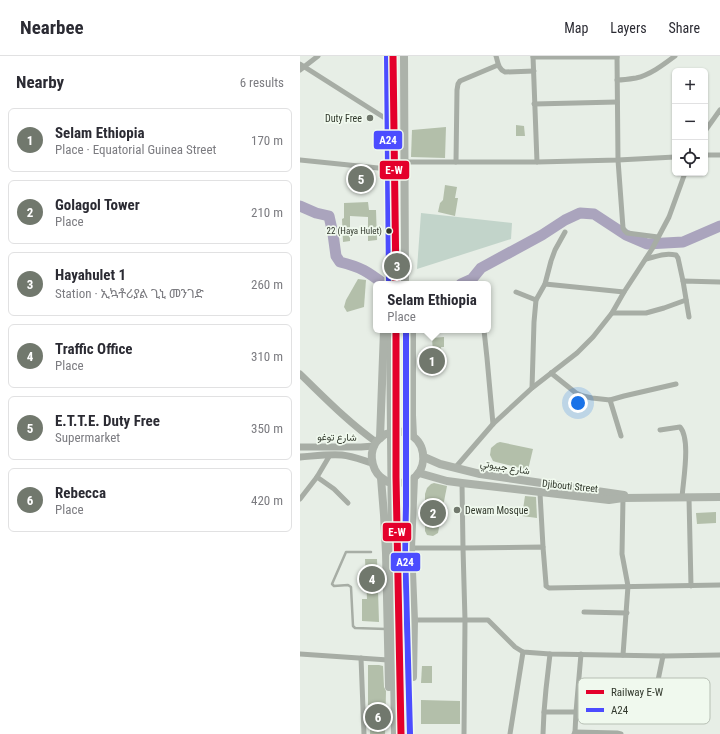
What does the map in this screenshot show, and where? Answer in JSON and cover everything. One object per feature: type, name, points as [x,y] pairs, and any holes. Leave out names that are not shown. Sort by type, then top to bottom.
[{"type":"main road","points":[[387,56],[389,281]]},
{"type":"main road","points":[[404,56],[406,280]]},
{"type":"main road","points":[[384,333],[379,440],[372,457],[372,463],[384,480],[398,484],[414,477]]},
{"type":"main road","points":[[390,333],[394,734]]},
{"type":"main road","points":[[406,333],[405,550],[410,734]]},
{"type":"main road","points":[[411,434],[412,333]]},
{"type":"main road","points":[[379,440],[397,431],[411,434],[420,444],[424,456],[422,465],[414,477],[411,548],[414,620],[413,688],[410,716]]},
{"type":"main road","name":"شارع جيبوتي","points":[[424,456],[440,464],[480,474],[609,493]]},
{"type":"main road","name":"Djibouti Street","points":[[414,477],[609,500],[623,498],[684,497],[720,494]]},
{"type":"main road","points":[[384,480],[389,688],[394,703]]},
{"type":"main road","name":"Djibouti Street","points":[[609,493],[620,495],[720,498]]},
{"type":"street","points":[[318,56],[301,67],[388,120]]},
{"type":"street","points":[[496,56],[500,69],[505,72],[534,71]]},
{"type":"street","points":[[537,162],[533,56],[617,56],[618,160],[623,228],[627,233],[657,239]]},
{"type":"street","points":[[617,80],[637,78],[664,64],[675,56]]},
{"type":"street","points":[[456,162],[458,84],[460,81],[498,65]]},
{"type":"street","points":[[534,104],[617,102]]},
{"type":"street","points":[[708,128],[720,110]]},
{"type":"street","points":[[708,155],[720,155]]},
{"type":"street","points":[[405,162],[537,162],[672,157]]},
{"type":"street","points":[[300,160],[388,169]]},
{"type":"street","points":[[455,468],[492,424],[532,388],[577,353],[612,313],[652,249],[669,217],[684,176]]},
{"type":"street","points":[[532,388],[536,300],[545,284],[554,250],[565,232]]},
{"type":"street","points":[[646,259],[664,254],[676,255],[683,281],[689,317]]},
{"type":"street","points":[[683,281],[720,282]]},
{"type":"street","points":[[545,284],[624,292]]},
{"type":"street","points":[[516,292],[536,300]]},
{"type":"street","points":[[612,313],[646,313],[686,300]]},
{"type":"street","points":[[484,333],[492,424]]},
{"type":"street","points":[[551,373],[576,393],[592,398],[610,400],[676,384]]},
{"type":"street","points":[[300,374],[358,429],[379,440]]},
{"type":"street","points":[[610,400],[621,436]]},
{"type":"street","points":[[660,430],[680,427],[684,434],[686,448],[684,497],[691,586]]},
{"type":"street","name":"شارع توغو","points":[[300,447],[360,447],[379,440]]},
{"type":"street","points":[[300,499],[317,477],[330,455]]},
{"type":"street","points":[[300,456],[343,455],[372,463]]},
{"type":"street","points":[[317,477],[334,489],[348,503]]},
{"type":"street","points":[[462,483],[462,548],[465,620],[464,734]]},
{"type":"street","points":[[540,493],[546,586],[549,588],[720,585]]},
{"type":"street","points":[[623,498],[622,554],[628,586],[623,655]]},
{"type":"street","points":[[411,548],[543,547]]},
{"type":"street","points":[[584,612],[627,613]]},
{"type":"street","points":[[414,620],[488,620],[515,647],[523,652],[550,654],[662,656],[720,655]]},
{"type":"street","points":[[510,734],[523,652]]},
{"type":"street","points":[[300,654],[388,660]]},
{"type":"street","points":[[543,734],[550,654]]},
{"type":"street","points":[[579,678],[581,654]]},
{"type":"street","points":[[658,678],[662,656]]},
{"type":"street","points":[[361,658],[364,734]]},
{"type":"street","points":[[578,689],[575,733],[617,732],[621,734]]},
{"type":"street","points":[[544,712],[576,712]]},
{"type":"lane","points":[[371,552],[346,552],[332,584],[334,586],[348,585],[351,587],[353,626],[355,628],[387,630]]},
{"type":"green space","points":[[421,213],[512,223],[511,239],[417,269]]},
{"type":"building","points":[[516,125],[524,126],[525,136],[516,136]]},
{"type":"building","points":[[446,127],[445,158],[411,157],[412,130]]},
{"type":"building","points":[[445,185],[457,187],[455,198],[458,198],[455,216],[438,212],[440,203],[443,200]]},
{"type":"building","points":[[368,202],[369,210],[376,210],[377,240],[368,241],[368,217],[350,216],[350,241],[343,242],[342,219],[344,218],[344,203]]},
{"type":"building","points":[[358,279],[366,280],[364,307],[347,312],[344,307],[346,300]]},
{"type":"building","points":[[444,337],[444,347],[441,347],[443,367],[423,369],[422,354],[433,353],[432,338]]},
{"type":"building","points":[[500,442],[533,449],[528,470],[493,461],[490,455],[491,448]]},
{"type":"building","points":[[434,483],[447,486],[438,533],[433,536],[427,535],[425,531],[425,494],[427,488]]},
{"type":"building","points":[[525,496],[536,497],[537,518],[522,516]]},
{"type":"building","points":[[716,512],[716,523],[697,524],[696,513]]},
{"type":"building","points":[[365,559],[377,559],[379,622],[362,621],[362,599],[367,599]]},
{"type":"building","points":[[368,665],[383,666],[384,687],[386,691],[385,734],[370,734],[371,705],[368,705]]},
{"type":"building","points":[[422,666],[432,666],[432,683],[421,683]]},
{"type":"building","points":[[421,700],[460,701],[460,724],[421,724]]},
{"type":"waterway","points":[[300,206],[316,213],[329,216],[336,256],[340,262],[364,270],[380,281]]},
{"type":"waterway","points":[[468,281],[472,279],[481,268],[580,213],[594,214],[626,235],[647,244],[683,242],[720,226]]},
{"type":"rail line","name":"E-W","points":[[393,56],[396,281]]},
{"type":"rail line","name":"E-W","points":[[396,333],[396,477],[401,734]]},
{"type":"transit line","name":"A24","points":[[387,56],[389,281]]},
{"type":"transit line","name":"A24","points":[[406,333],[405,550],[410,734]]},
{"type":"place","name":"Duty Free","points":[[370,118]]},
{"type":"place","name":"E.T.T.E. Duty Free","points":[[361,179]]},
{"type":"place","name":"22 (Haya Hulet)","points":[[389,231]]},
{"type":"place","name":"Hayahulet 1","points":[[397,266]]},
{"type":"place","name":"Selam Ethiopia","points":[[432,361]]},
{"type":"place","name":"Dewam Mosque","points":[[457,510]]},
{"type":"place","name":"Golagol Tower","points":[[433,513]]},
{"type":"place","name":"Traffic Office","points":[[372,579]]},
{"type":"place","name":"Rebecca","points":[[378,717]]}]
